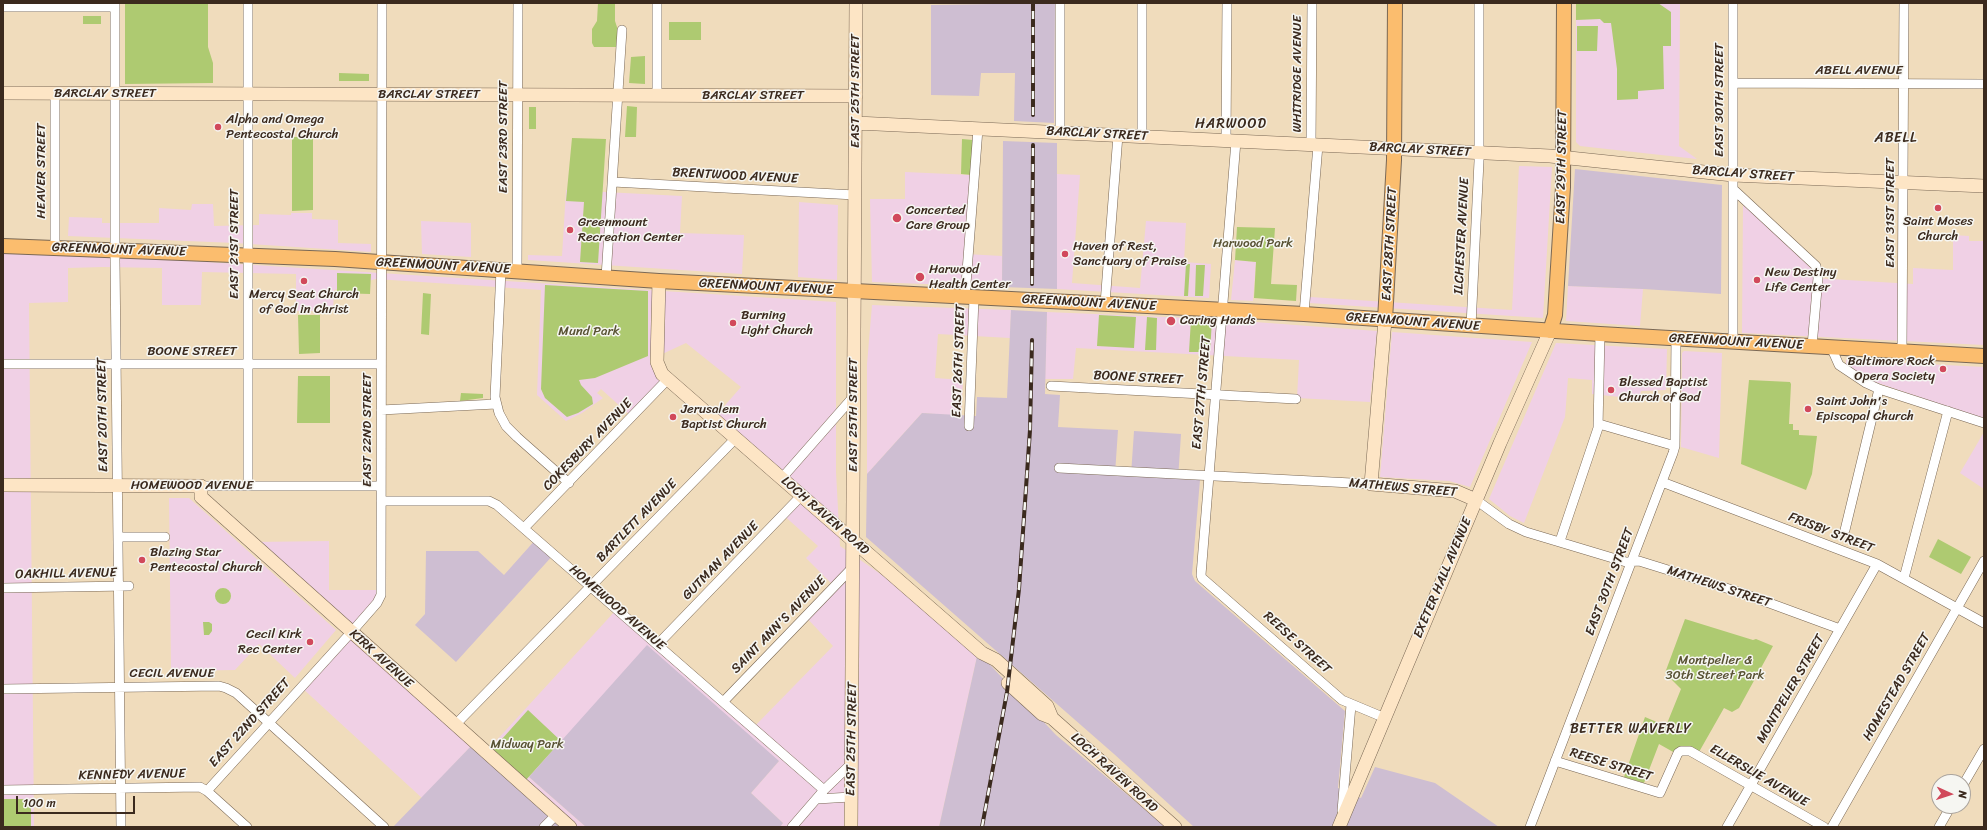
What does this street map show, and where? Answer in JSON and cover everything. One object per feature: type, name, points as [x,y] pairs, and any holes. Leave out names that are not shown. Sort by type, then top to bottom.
[{"type":"main road","name":"EAST 28TH STREET","points":[[1385,320],[1394,149],[1395,3]]},
{"type":"main road","name":"EAST 29TH STREET","points":[[1550,331],[1555,315],[1564,157],[1564,3]]},
{"type":"main road","name":"GREENMOUNT AVENUE","points":[[3,246],[248,256],[501,270],[659,281],[1304,314],[1550,331],[1984,356]]},
{"type":"street","name":"EAST 21ST STREET","points":[[248,3],[248,486]]},
{"type":"street","name":"EAST 22ND STREET","points":[[207,791],[268,722],[351,633],[377,603],[380,595],[382,3]]},
{"type":"street","name":"EAST 23RD STREET","points":[[517,271],[518,3]]},
{"type":"street","points":[[657,3],[658,95]]},
{"type":"street","name":"EAST 25TH STREET","points":[[851,827],[854,540],[856,3]]},
{"type":"street","points":[[1060,3],[1060,132]]},
{"type":"street","points":[[1142,3],[1142,136]]},
{"type":"street","name":"EAST 27TH STREET","points":[[1201,575],[1222,310],[1231,141],[1227,3]]},
{"type":"street","name":"WHITRIDGE AVENUE","points":[[1304,314],[1314,145],[1312,3]]},
{"type":"street","name":"ILCHESTER AVENUE","points":[[1471,326],[1479,153],[1479,3]]},
{"type":"street","name":"EAST 30TH STREET","points":[[1733,341],[1734,3]]},
{"type":"street","name":"EAST 31ST STREET","points":[[1902,351],[1904,3]]},
{"type":"street","points":[[3,7],[115,5]]},
{"type":"street","name":"EAST 20TH STREET","points":[[115,5],[114,250],[121,827]]},
{"type":"street","points":[[606,277],[622,30]]},
{"type":"street","name":"ABELL AVENUE","points":[[1733,83],[1984,84]]},
{"type":"street","name":"BARCLAY STREET","points":[[3,93],[856,96]]},
{"type":"street","name":"HEAVER STREET","points":[[55,93],[55,248]]},
{"type":"street","name":"BARCLAY STREET","points":[[856,123],[1564,157],[1733,175],[1984,186]]},
{"type":"street","name":"EAST 26TH STREET","points":[[970,426],[970,297],[978,129]]},
{"type":"street","points":[[1105,304],[1118,135]]},
{"type":"street","name":"BRENTWOOD AVENUE","points":[[613,182],[855,195]]},
{"type":"street","points":[[1733,189],[1816,266],[1818,278],[1812,346]]},
{"type":"street","points":[[501,270],[496,404],[506,426],[569,483]]},
{"type":"street","name":"LOCH RAVEN ROAD","points":[[659,281],[657,362],[660,370],[668,380],[854,540],[982,653],[990,667],[1042,714],[1052,718],[1175,827]]},
{"type":"street","name":"EAST 28TH STREET","points":[[1371,484],[1385,320]]},
{"type":"street","name":"EXETER HALL AVENUE","points":[[1340,823],[1476,500],[1550,331]]},
{"type":"street","points":[[1560,541],[1599,424],[1600,334]]},
{"type":"street","name":"EAST 30TH STREET","points":[[1530,827],[1675,446],[1676,338]]},
{"type":"street","points":[[1831,347],[1839,365],[1855,376],[1879,388],[1984,423]]},
{"type":"street","name":"BOONE STREET","points":[[3,364],[381,364]]},
{"type":"street","name":"COKESBURY AVENUE","points":[[526,527],[668,380]]},
{"type":"street","name":"BOONE STREET","points":[[1051,386],[1296,399]]},
{"type":"street","points":[[1845,530],[1879,388]]},
{"type":"street","points":[[782,478],[854,396]]},
{"type":"street","points":[[381,410],[496,404]]},
{"type":"street","points":[[1904,578],[1948,411]]},
{"type":"street","points":[[1599,424],[1675,446]]},
{"type":"street","name":"BARTLETT AVENUE","points":[[455,725],[736,438]]},
{"type":"street","name":"MATHEWS STREET","points":[[1059,468],[1371,484],[1455,491],[1476,500],[1516,528],[1621,561],[1638,561],[1742,593],[1840,629]]},
{"type":"street","name":"FRISBY STREET","points":[[1662,482],[1877,564],[1984,623]]},
{"type":"street","name":"HOMEWOOD AVENUE","points":[[3,485],[381,486]]},
{"type":"street","name":"KIRK AVENUE","points":[[200,486],[201,497],[351,633],[570,827]]},
{"type":"street","name":"GUTMAN AVENUE","points":[[658,644],[802,495]]},
{"type":"street","name":"HOMEWOOD AVENUE","points":[[381,501],[489,501],[498,504],[824,790]]},
{"type":"street","points":[[118,537],[165,537]]},
{"type":"street","name":"HOMESTEAD STREET","points":[[1832,827],[1984,561]]},
{"type":"street","name":"MONTPELIER STREET","points":[[1728,827],[1877,564]]},
{"type":"street","name":"SAINT ANN'S AVENUE","points":[[724,701],[853,567]]},
{"type":"street","name":"REESE STREET","points":[[1201,575],[1202,578],[1342,700],[1350,705],[1385,718]]},
{"type":"street","name":"OAKHILL AVENUE","points":[[3,588],[129,586]]},
{"type":"street","name":"CECIL AVENUE","points":[[3,689],[219,686],[226,688],[236,693],[384,827]]},
{"type":"street","points":[[1340,823],[1350,705]]},
{"type":"street","points":[[1969,774],[1984,749]]},
{"type":"street","name":"ELLERSLIE AVENUE","points":[[1660,793],[1678,754],[1682,751],[1690,751],[1824,827]]},
{"type":"street","name":"REESE STREET","points":[[1555,761],[1660,793]]},
{"type":"street","points":[[792,827],[824,790],[852,763]]},
{"type":"street","name":"KENNEDY AVENUE","points":[[3,790],[120,787],[200,787],[207,791]]},
{"type":"street","points":[[207,791],[247,827]]},
{"type":"street","points":[[817,798],[851,797]]},
{"type":"street","points":[[1939,827],[1946,814]]},
{"type":"street","points":[[544,827],[556,815]]},
{"type":"shaded area","points":[[1055,3],[1054,123],[1014,121],[1015,73],[981,73],[979,96],[931,95],[931,5]]},
{"type":"shaded area","points":[[1576,3],[1680,3],[1679,146],[1697,159],[1580,146],[1576,142]]},
{"type":"shaded area","points":[[1003,141],[1057,143],[1057,289],[1002,287]]},
{"type":"shaded area","points":[[1519,166],[1552,167],[1543,318],[1309,303],[1310,297],[1512,310]]},
{"type":"shaded area","points":[[1575,169],[1722,185],[1721,294],[1568,286]]},
{"type":"shaded area","points":[[905,172],[972,175],[966,254],[1002,256],[1002,287],[872,282],[870,199],[905,199]]},
{"type":"shaded area","points":[[1057,174],[1080,175],[1072,283],[1140,288],[1146,221],[1186,223],[1184,262],[1211,264],[1209,298],[1057,289]]},
{"type":"shaded area","points":[[566,190],[682,196],[680,233],[744,235],[742,274],[528,260],[528,255],[562,256]]},
{"type":"shaded area","points":[[799,202],[838,205],[837,280],[798,277]]},
{"type":"shaded area","points":[[192,204],[213,204],[214,226],[259,225],[259,214],[291,215],[291,213],[312,213],[312,219],[338,220],[338,243],[371,244],[371,252],[235,243],[68,236],[69,217],[102,218],[102,223],[159,223],[159,208],[191,210]]},
{"type":"shaded area","points":[[1745,205],[1814,271],[1814,278],[1913,284],[1913,268],[1953,270],[1953,235],[1969,236],[1969,241],[1984,241],[1984,345],[1742,333],[1743,206]]},
{"type":"shaded area","points":[[421,221],[471,223],[471,257],[422,254]]},
{"type":"shaded area","points":[[3,249],[836,302],[836,472],[840,546],[921,602],[978,652],[939,827],[780,827],[783,823],[751,793],[779,761],[529,777],[586,827],[570,827],[484,754],[616,610],[753,728],[833,646],[805,616],[835,587],[806,558],[818,546],[781,513],[798,495],[712,420],[741,387],[686,343],[658,356],[666,379],[631,416],[601,389],[597,393],[603,398],[582,413],[566,421],[537,395],[541,290],[376,279],[334,290],[333,311],[296,311],[296,274],[202,272],[201,305],[162,305],[162,268],[103,267],[68,268],[68,302],[29,303],[34,827],[3,827]]},
{"type":"shaded area","points":[[1235,260],[1256,262],[1253,301],[1231,300]]},
{"type":"shaded area","points":[[1568,286],[1643,289],[1640,326],[1566,321]]},
{"type":"shaded area","points":[[872,305],[1011,310],[1010,338],[938,334],[935,378],[963,380],[961,416],[922,413],[867,474],[867,364]]},
{"type":"shaded area","points":[[1011,310],[1047,312],[1045,394],[1060,395],[1058,427],[1118,430],[1115,474],[1131,475],[1134,431],[1181,434],[1178,479],[1200,480],[1192,574],[1195,581],[1345,711],[1338,788],[1361,798],[1375,767],[1435,783],[1499,827],[1194,827],[1114,754],[866,537],[867,474],[922,413],[976,416],[977,397],[1007,398]]},
{"type":"shaded area","points":[[1047,312],[1214,319],[1377,331],[1370,402],[1297,398],[1299,360],[1076,348],[1073,379],[1045,379]]},
{"type":"shaded area","points":[[1392,332],[1532,342],[1470,487],[1449,481],[1380,477]]},
{"type":"shaded area","points":[[1556,343],[1667,349],[1666,390],[1641,391],[1639,399],[1592,394],[1592,380],[1568,378],[1565,417],[1524,523],[1510,516],[1489,499]]},
{"type":"shaded area","points":[[1684,351],[1722,353],[1719,458],[1681,447],[1682,353]]},
{"type":"shaded area","points":[[1846,360],[1984,367],[1984,419],[1863,378],[1846,365]]},
{"type":"shaded area","points":[[1984,432],[1984,489],[1960,473]]},
{"type":"shaded area","points":[[169,498],[189,498],[336,630],[295,678],[259,644],[235,670],[171,671]]},
{"type":"shaded area","points":[[537,538],[555,553],[456,662],[415,625],[425,614],[426,551],[478,551],[504,575]]},
{"type":"shaded area","points":[[329,541],[329,590],[379,590],[379,600],[350,631],[473,744],[422,798],[301,687],[349,632],[253,542]]},
{"type":"shaded area","points":[[647,645],[779,761],[751,793],[783,823],[780,827],[586,827],[529,777]]},
{"type":"shaded area","points":[[978,652],[1056,735],[1166,827],[939,827]]},
{"type":"shaded area","points":[[473,744],[570,827],[393,827]]},
{"type":"green space","points":[[125,3],[208,3],[208,47],[213,63],[213,83],[125,84]]},
{"type":"green space","points":[[598,3],[615,3],[615,21],[618,30],[616,47],[594,47],[592,43],[592,29],[597,21]]},
{"type":"green space","points":[[1576,3],[1658,3],[1671,12],[1671,46],[1663,46],[1664,89],[1638,91],[1638,99],[1617,100],[1617,69],[1611,23],[1604,23],[1600,19],[1576,20]]},
{"type":"green space","points":[[83,16],[101,16],[101,24],[83,24]]},
{"type":"green space","points":[[669,22],[701,22],[701,40],[669,40]]},
{"type":"green space","points":[[1577,26],[1598,26],[1597,51],[1577,51]]},
{"type":"green space","points":[[645,56],[645,84],[629,83],[631,57]]},
{"type":"green space","points":[[339,73],[369,74],[369,81],[339,81]]},
{"type":"green space","points":[[627,106],[637,107],[636,137],[625,137]]},
{"type":"green space","points":[[529,107],[536,107],[536,129],[529,129]]},
{"type":"green space","points":[[292,137],[313,137],[313,210],[292,211]]},
{"type":"green space","points":[[572,138],[606,139],[598,263],[580,262],[584,202],[566,201]]},
{"type":"green space","points":[[962,139],[973,140],[972,175],[961,174]]},
{"type":"green space","name":"Harwood Park","points":[[1237,227],[1275,228],[1271,284],[1297,285],[1296,301],[1254,298],[1256,262],[1235,260]]},
{"type":"green space","points":[[1186,264],[1190,264],[1188,296],[1184,296]]},
{"type":"green space","points":[[1196,265],[1205,265],[1203,296],[1195,296]]},
{"type":"green space","points":[[337,273],[371,274],[370,294],[337,293]]},
{"type":"green space","name":"Mund Park","points":[[545,285],[648,291],[648,356],[595,378],[579,380],[581,385],[592,397],[593,404],[578,413],[567,417],[545,398],[541,389]]},
{"type":"green space","points":[[423,293],[431,294],[429,335],[421,334]]},
{"type":"green space","points":[[298,315],[320,315],[320,353],[299,354]]},
{"type":"green space","points":[[1099,315],[1136,317],[1134,348],[1097,346]]},
{"type":"green space","points":[[1147,317],[1157,318],[1156,350],[1145,350]]},
{"type":"green space","points":[[1191,319],[1212,320],[1210,352],[1189,352]]},
{"type":"green space","points":[[298,376],[330,376],[330,423],[297,423]]},
{"type":"green space","points":[[1749,380],[1790,382],[1789,424],[1793,424],[1793,430],[1799,430],[1799,435],[1817,436],[1812,474],[1806,490],[1741,464]]},
{"type":"green space","points":[[461,393],[483,394],[483,398],[460,401]]},
{"type":"green space","points":[[1938,539],[1971,557],[1961,574],[1929,557]]},
{"type":"green space","points":[[223,588],[229,590],[231,596],[229,602],[223,604],[217,602],[215,596],[217,590]]},
{"type":"green space","name":"Montpelier & 30th Street Park","points":[[1685,619],[1753,640],[1756,639],[1773,646],[1739,708],[1732,712],[1724,708],[1699,752],[1690,746],[1685,746],[1680,748],[1675,753],[1659,744],[1644,783],[1624,777],[1645,717],[1666,726],[1681,689],[1665,673]]},
{"type":"green space","points":[[203,622],[209,622],[212,624],[212,631],[209,635],[204,635]]},
{"type":"green space","name":"Midway Park","points":[[528,710],[561,741],[526,780],[493,749]]},
{"type":"green space","points":[[3,799],[31,799],[31,827],[3,827]]},
{"type":"railway","points":[[1033,3],[1033,115]]},
{"type":"railway","points":[[1032,284],[1033,145]]},
{"type":"railway","points":[[982,827],[1007,692],[1019,589],[1030,430],[1032,340]]},
{"type":"place","name":"Alpha and Omega Pentecostal Church","points":[[218,127]]},
{"type":"place","name":"Saint Moses Church","points":[[1938,208]]},
{"type":"place","name":"Concerted Care Group","points":[[897,218]]},
{"type":"place","name":"Greenmount Recreation Center","points":[[570,230]]},
{"type":"place","name":"Haven of Rest, Sanctuary of Praise","points":[[1065,254]]},
{"type":"place","name":"Harwood Health Center","points":[[920,277]]},
{"type":"place","name":"New Destiny Life Center","points":[[1757,280]]},
{"type":"place","name":"Mercy Seat Church of God in Christ","points":[[304,281]]},
{"type":"place","name":"Caring Hands","points":[[1171,321]]},
{"type":"place","name":"Burning Light Church","points":[[733,323]]},
{"type":"place","name":"Baltimore Rock Opera Society","points":[[1943,369]]},
{"type":"place","name":"Blessed Baptist Church of God","points":[[1611,390]]},
{"type":"place","name":"Saint John's Episcopal Church","points":[[1808,409]]},
{"type":"place","name":"Jerusalem Baptist Church","points":[[673,417]]},
{"type":"place","name":"Blazing Star Pentecostal Church","points":[[142,560]]},
{"type":"place","name":"Cecil Kirk Rec Center","points":[[310,642]]},
{"type":"district","name":"HARWOOD","points":[[1231,124]]},
{"type":"district","name":"ABELL","points":[[1896,138]]},
{"type":"district","name":"BETTER WAVERLY","points":[[1631,729]]}]
